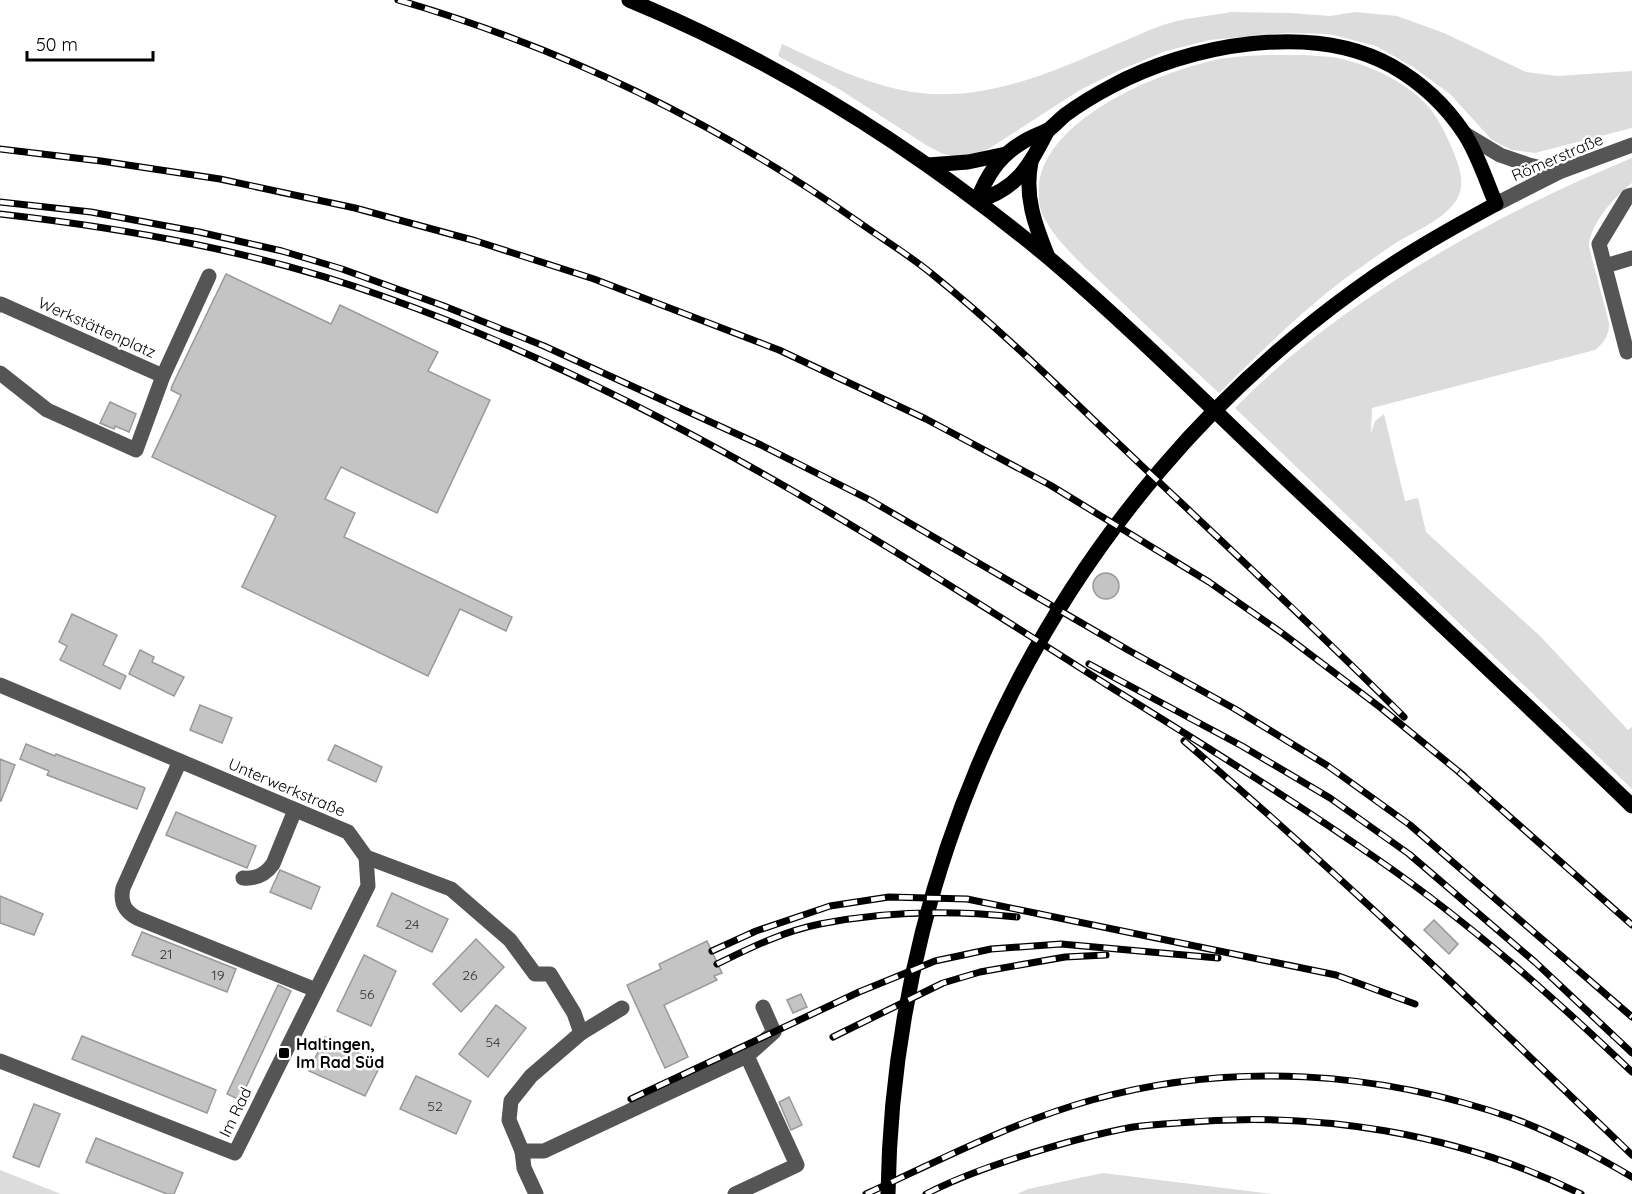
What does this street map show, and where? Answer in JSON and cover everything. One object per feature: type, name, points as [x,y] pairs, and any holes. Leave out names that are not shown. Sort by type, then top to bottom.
[{"type":"main road","points":[[629,0],[690,27],[806,87],[889,138],[977,201],[1048,258],[1188,386],[1632,807]]},
{"type":"main road","points":[[888,1194],[894,1080],[910,981],[922,930],[951,833],[999,717],[1054,616],[1084,568],[1117,524],[1165,464],[1233,392],[1314,321],[1356,289],[1418,248],[1496,204],[1465,134],[1443,107],[1419,84],[1392,66],[1365,53],[1336,46],[1284,43],[1210,51],[1153,68],[1114,85],[1089,99],[1048,130],[1023,142],[1006,154],[985,179],[977,201]]},
{"type":"main road","points":[[977,201],[1005,190],[1017,179],[1031,162],[1048,130]]},
{"type":"main road","points":[[928,165],[968,162],[1006,154]]},
{"type":"main road","points":[[1031,162],[1028,199],[1048,258]]},
{"type":"street","points":[[1465,134],[1500,155],[1559,172]]},
{"type":"street","name":"Römerstraße","points":[[1496,204],[1559,172],[1632,145]]},
{"type":"street","points":[[1627,352],[1599,244],[1628,196],[1632,195]]},
{"type":"street","points":[[1605,266],[1632,258]]},
{"type":"street","points":[[163,376],[209,276]]},
{"type":"street","name":"Werkstättenplatz","points":[[0,305],[163,376],[136,450],[47,410],[0,373]]},
{"type":"street","name":"Unterwerkstraße","points":[[0,686],[348,832],[366,857]]},
{"type":"street","points":[[180,761],[123,888],[125,909],[136,918],[316,990]]},
{"type":"street","points":[[243,878],[260,876],[268,871],[273,864],[294,810]]},
{"type":"street","points":[[366,857],[451,889],[510,940],[535,974],[550,974],[574,1013],[581,1034]]},
{"type":"street","name":"Im Rad","points":[[0,1061],[235,1153],[368,886],[366,857]]},
{"type":"street","points":[[522,1150],[544,1151],[747,1056],[774,1032],[763,1006]]},
{"type":"street","points":[[536,1194],[524,1168],[522,1150],[510,1120],[511,1101],[531,1076],[581,1034],[622,1008]]},
{"type":"street","points":[[735,1194],[797,1165],[747,1056]]},
{"type":"shaded area","points":[[1231,12],[1330,16],[1355,12],[1397,16],[1444,33],[1526,72],[1557,76],[1632,71],[1632,128],[1535,153],[1512,150],[1492,140],[1450,94],[1413,67],[1376,46],[1329,34],[1285,33],[1210,40],[1166,51],[1080,90],[990,148],[973,155],[959,157],[943,154],[926,145],[839,89],[778,56],[782,44],[870,82],[930,94],[958,94],[1012,84],[1039,76],[1163,25]]},
{"type":"shaded area","points":[[1302,55],[1338,58],[1364,65],[1390,77],[1413,92],[1432,111],[1449,141],[1461,175],[1460,193],[1451,207],[1436,220],[1391,246],[1326,293],[1219,393],[1063,245],[1043,216],[1039,200],[1039,184],[1046,161],[1060,140],[1103,105],[1129,91],[1155,79],[1215,60],[1252,56]]},
{"type":"shaded area","points":[[1632,158],[1632,183],[1604,212],[1590,238],[1589,247],[1609,323],[1606,338],[1601,344],[1595,350],[1372,408],[1371,433],[1375,421],[1384,414],[1405,501],[1418,498],[1426,532],[1540,636],[1628,730],[1632,727],[1632,789],[1235,408],[1276,369],[1321,332],[1421,264],[1527,206]]},
{"type":"shaded area","points":[[0,1170],[61,1194],[0,1194]]},
{"type":"shaded area","points":[[1103,1173],[1272,1194],[1017,1194],[1028,1189]]},
{"type":"building","points":[[226,274],[331,324],[340,305],[438,352],[428,371],[490,400],[437,513],[341,467],[325,499],[355,513],[344,537],[512,617],[506,631],[460,609],[428,676],[242,587],[276,516],[152,457],[181,395],[171,390],[172,386]]},
{"type":"building","points":[[110,402],[136,414],[129,432],[100,423]]},
{"type":"building","points":[[1106,573],[1115,577],[1119,586],[1115,595],[1106,599],[1097,595],[1093,586],[1097,577]]},
{"type":"building","points":[[72,614],[117,635],[103,665],[126,676],[120,689],[60,660],[67,646],[59,642]]},
{"type":"building","points":[[140,650],[154,657],[152,662],[184,677],[174,696],[129,674]]},
{"type":"building","points":[[200,705],[232,718],[222,743],[190,730]]},
{"type":"building","points":[[26,744],[145,788],[137,809],[47,775],[49,771],[20,759]]},
{"type":"building","points":[[335,745],[382,767],[376,782],[328,760]]},
{"type":"building","points":[[0,759],[15,765],[1,801],[0,801]]},
{"type":"building","points":[[176,812],[256,846],[247,868],[166,835]]},
{"type":"building","points":[[280,870],[320,887],[311,909],[270,892]]},
{"type":"building","points":[[392,893],[448,919],[432,952],[377,926]]},
{"type":"building","points":[[0,896],[43,914],[34,935],[0,923]]},
{"type":"building","points":[[1434,920],[1458,944],[1449,954],[1424,930]]},
{"type":"building","points":[[142,932],[236,969],[227,992],[132,955]]},
{"type":"building","points":[[476,939],[504,967],[461,1012],[433,984]]},
{"type":"building","points":[[707,941],[722,973],[714,976],[717,980],[664,1005],[688,1057],[665,1068],[627,985],[661,969],[659,964]]},
{"type":"building","points":[[364,955],[396,971],[371,1026],[337,1011]]},
{"type":"building","points":[[278,985],[291,991],[240,1100],[227,1094]]},
{"type":"building","points":[[801,994],[807,1007],[793,1013],[787,1000]]},
{"type":"building","points":[[496,1005],[526,1028],[488,1077],[459,1054]]},
{"type":"building","points":[[82,1036],[216,1090],[207,1113],[72,1059]]},
{"type":"building","points":[[325,1037],[381,1064],[365,1096],[309,1071]]},
{"type":"building","points":[[416,1076],[471,1101],[456,1134],[400,1109]]},
{"type":"building","points":[[789,1097],[802,1125],[791,1130],[779,1102]]},
{"type":"building","points":[[34,1104],[60,1114],[39,1167],[13,1157]]},
{"type":"building","points":[[96,1138],[183,1173],[174,1194],[167,1194],[86,1162]]},
{"type":"railway","points":[[398,0],[520,41],[638,92],[752,153],[905,254],[959,296],[1038,367],[1404,717]]},
{"type":"railway","points":[[0,149],[220,179],[355,208],[476,241],[594,279],[779,350],[926,419],[1050,485],[1209,582],[1282,633],[1381,708],[1464,776]]},
{"type":"railway","points":[[0,202],[91,212],[199,232],[282,251],[342,269],[544,346],[761,445],[870,500],[1128,650],[1235,709],[1328,766],[1410,825],[1632,1017]]},
{"type":"railway","points":[[0,214],[98,227],[195,244],[338,281],[480,334],[574,375],[665,421],[755,469],[931,574],[1243,770],[1346,838],[1414,885],[1479,936],[1542,989],[1632,1072]]},
{"type":"railway","points":[[1089,664],[1242,746],[1330,798],[1409,854],[1535,962],[1632,1053]]},
{"type":"railway","points":[[1184,741],[1411,945],[1632,1155]]},
{"type":"railway","points":[[1459,772],[1632,925]]},
{"type":"railway","points":[[712,951],[756,931],[830,906],[889,897],[967,899],[1336,975],[1415,1004]]},
{"type":"railway","points":[[717,964],[793,931],[869,916],[968,913],[1017,917]]},
{"type":"railway","points":[[631,1099],[859,992],[935,961],[991,949],[1061,944],[1218,958]]},
{"type":"railway","points":[[833,1037],[943,983],[980,972],[1065,957],[1106,955]]},
{"type":"railway","points":[[866,1194],[977,1142],[1034,1119],[1092,1100],[1144,1088],[1197,1080],[1251,1076],[1305,1077],[1358,1082],[1411,1090],[1464,1103],[1545,1131],[1632,1177]]},
{"type":"railway","points":[[926,1194],[994,1165],[1090,1136],[1139,1126],[1230,1120],[1281,1120],[1333,1124],[1436,1141],[1485,1155],[1581,1194]]},
{"type":"place","name":"Haltingen, Im Rad Süd","points":[[284,1053]]}]
